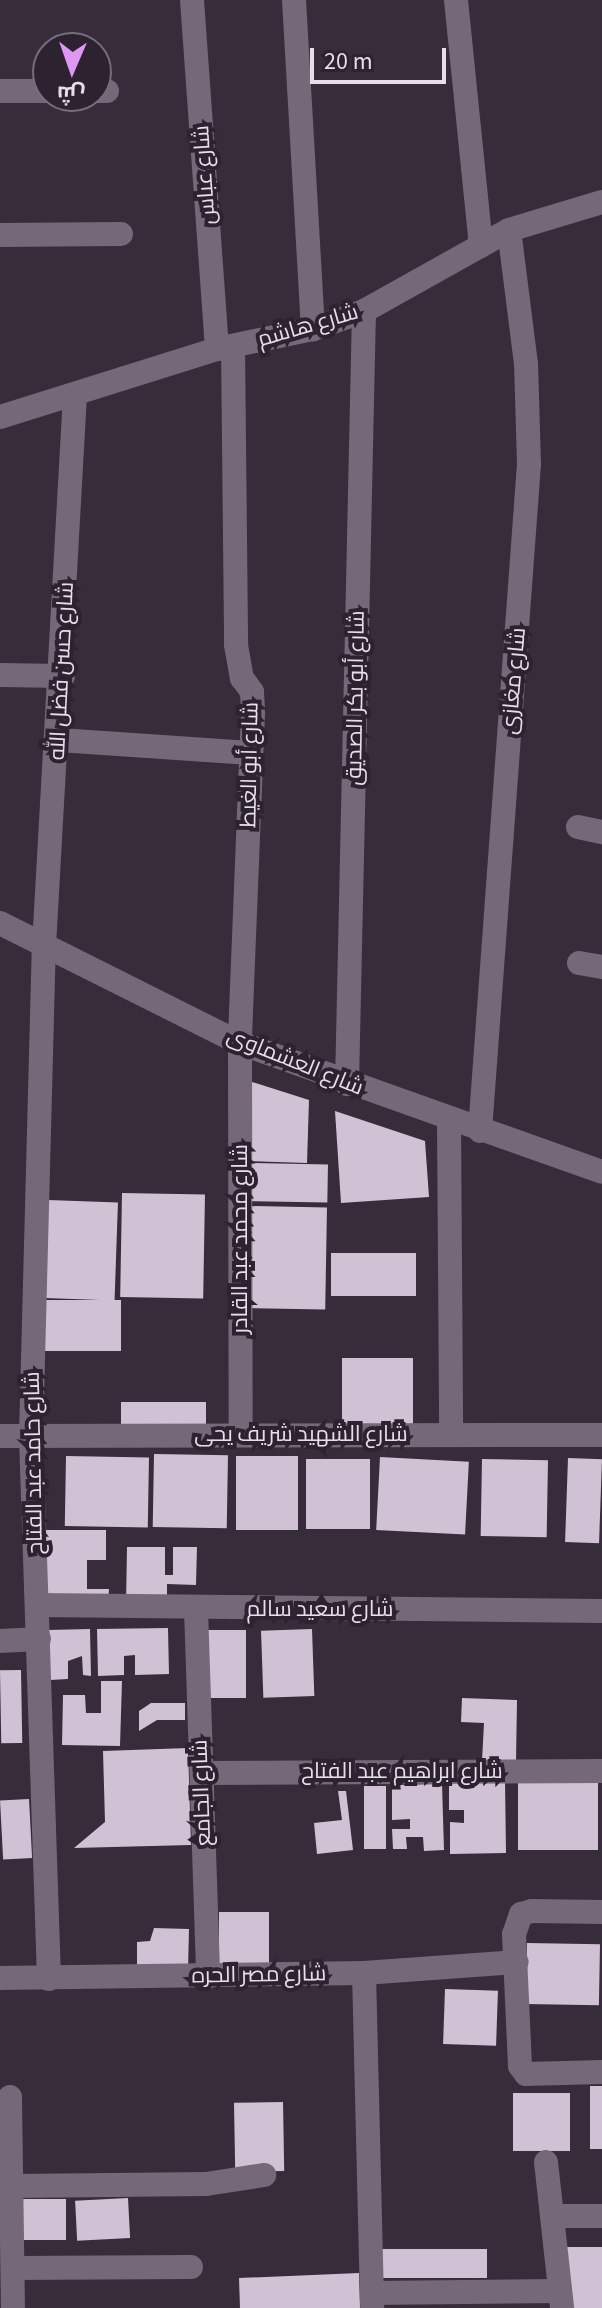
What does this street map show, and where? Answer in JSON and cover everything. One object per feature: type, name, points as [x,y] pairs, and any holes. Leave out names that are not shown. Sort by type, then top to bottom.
[{"type":"street","name":"شارع عباس","points":[[192,0],[225,347]]},
{"type":"street","points":[[294,0],[313,329]]},
{"type":"street","points":[[456,0],[481,246]]},
{"type":"street","points":[[0,91],[32,91]]},
{"type":"street","name":"شارع هاشم","points":[[0,417],[225,347],[313,329],[364,311],[509,230],[602,202]]},
{"type":"street","name":"شارع مغازى","points":[[480,1131],[529,464],[526,364],[509,230]]},
{"type":"street","points":[[0,235],[121,234]]},
{"type":"street","name":"شارع أبو بكر الصديق","points":[[347,1084],[364,311]]},
{"type":"street","name":"شارع أبو الغيط","points":[[225,347],[236,645],[242,678],[252,692],[240,1043]]},
{"type":"street","name":"شارع حسن فضل الله","points":[[44,946],[63,676],[75,395]]},
{"type":"street","points":[[0,675],[63,676]]},
{"type":"street","points":[[59,740],[251,753]]},
{"type":"street","name":"شارع العشماوى","points":[[0,923],[240,1043],[347,1084],[602,1172]]},
{"type":"street","name":"شارع حامد عبد الفتاح","points":[[44,946],[31,1436],[49,1979]]},
{"type":"street","name":"شارع محمد عبد القادر","points":[[240,1043],[241,1435]]},
{"type":"street","points":[[449,1120],[451,1435]]},
{"type":"street","name":"شارع الشهيد شريف يحى","points":[[0,1436],[602,1435]]},
{"type":"street","name":"شارع سعيد سالم","points":[[37,1605],[602,1611]]},
{"type":"street","name":"شارع الجامع","points":[[196,1609],[208,1977]]},
{"type":"street","points":[[0,1641],[39,1639]]},
{"type":"street","name":"شارع ابراهيم عبد الفتاح","points":[[202,1773],[602,1771]]},
{"type":"street","points":[[602,1912],[532,1911],[514,1923],[520,2066],[526,2074],[602,2072]]},
{"type":"street","name":"شارع مصر الحره","points":[[0,1978],[364,1973],[517,1962]]},
{"type":"street","points":[[364,1973],[372,2300],[561,2300],[546,2162]]},
{"type":"street","points":[[10,2097],[14,2186],[13,2308]]},
{"type":"street","points":[[14,2186],[206,2184],[264,2175]]},
{"type":"street","points":[[552,2216],[602,2216]]},
{"type":"street","points":[[14,2268],[191,2267]]},
{"type":"building","points":[[249,1081],[309,1100],[307,1163],[246,1161]]},
{"type":"building","points":[[335,1111],[425,1141],[429,1197],[341,1203]]},
{"type":"building","points":[[247,1163],[328,1164],[327,1202],[246,1201]]},
{"type":"building","points":[[122,1193],[205,1194],[203,1298],[120,1297]]},
{"type":"building","points":[[48,1200],[118,1202],[115,1300],[45,1298]]},
{"type":"building","points":[[247,1206],[327,1207],[325,1309],[245,1308]]},
{"type":"building","points":[[331,1253],[416,1253],[416,1296],[331,1296]]},
{"type":"building","points":[[41,1300],[121,1300],[121,1351],[41,1351]]},
{"type":"building","points":[[342,1358],[413,1358],[413,1428],[342,1428]]},
{"type":"building","points":[[121,1402],[206,1402],[206,1427],[121,1427]]},
{"type":"building","points":[[154,1454],[228,1455],[227,1528],[153,1527]]},
{"type":"building","points":[[66,1456],[149,1457],[148,1527],[65,1526]]},
{"type":"building","points":[[236,1456],[298,1456],[298,1530],[236,1530]]},
{"type":"building","points":[[380,1457],[469,1462],[465,1535],[376,1530]]},
{"type":"building","points":[[568,1458],[602,1459],[599,1543],[565,1542]]},
{"type":"building","points":[[306,1459],[370,1459],[370,1529],[306,1529]]},
{"type":"building","points":[[482,1459],[548,1460],[547,1537],[481,1536]]},
{"type":"building","points":[[46,1530],[106,1530],[106,1560],[87,1560],[87,1589],[109,1589],[108,1602],[45,1601]]},
{"type":"building","points":[[127,1547],[165,1547],[165,1575],[173,1575],[173,1547],[197,1547],[196,1585],[167,1584],[167,1605],[126,1605]]},
{"type":"building","points":[[168,1628],[169,1674],[135,1675],[135,1655],[124,1656],[124,1675],[98,1676],[97,1629]]},
{"type":"building","points":[[90,1629],[91,1676],[83,1675],[82,1656],[68,1661],[68,1679],[50,1680],[48,1630]]},
{"type":"building","points":[[312,1629],[314,1696],[263,1698],[261,1631]]},
{"type":"building","points":[[206,1630],[246,1630],[246,1698],[206,1698]]},
{"type":"building","points":[[0,1670],[21,1670],[22,1743],[1,1743]]},
{"type":"building","points":[[101,1681],[122,1681],[120,1746],[62,1745],[63,1695],[85,1695],[86,1713],[101,1713]]},
{"type":"building","points":[[462,1698],[517,1700],[516,1762],[482,1761],[484,1723],[461,1722]]},
{"type":"building","points":[[151,1703],[185,1703],[185,1720],[157,1720],[139,1731],[139,1711]]},
{"type":"building","points":[[188,1748],[191,1845],[74,1848],[105,1822],[103,1751]]},
{"type":"building","points":[[449,1780],[505,1780],[506,1853],[450,1854],[450,1822],[464,1823],[464,1810],[449,1810]]},
{"type":"building","points":[[518,1781],[598,1781],[598,1850],[518,1850]]},
{"type":"building","points":[[442,1784],[444,1850],[424,1851],[423,1837],[406,1837],[407,1849],[393,1849],[392,1829],[410,1829],[410,1819],[392,1820],[392,1785]]},
{"type":"building","points":[[364,1786],[386,1786],[386,1849],[364,1849]]},
{"type":"building","points":[[338,1791],[346,1791],[353,1850],[317,1854],[314,1823],[342,1820]]},
{"type":"building","points":[[29,1799],[32,1858],[3,1859],[0,1801]]},
{"type":"building","points":[[219,1912],[269,1912],[269,1966],[219,1966]]},
{"type":"building","points":[[154,1928],[189,1929],[188,1971],[137,1970],[137,1942],[150,1941]]},
{"type":"building","points":[[527,1943],[600,1944],[599,2005],[526,2004]]},
{"type":"building","points":[[445,1989],[498,1991],[496,2046],[443,2044]]},
{"type":"building","points":[[590,2086],[602,2086],[602,2149],[590,2149]]},
{"type":"building","points":[[513,2093],[570,2093],[570,2151],[513,2151]]},
{"type":"building","points":[[283,2102],[284,2171],[235,2172],[234,2103]]},
{"type":"building","points":[[128,2198],[130,2238],[77,2241],[75,2201]]},
{"type":"building","points":[[19,2199],[66,2199],[66,2240],[19,2240]]},
{"type":"building","points":[[566,2247],[602,2247],[602,2308],[566,2308]]},
{"type":"building","points":[[382,2249],[487,2249],[487,2278],[382,2278]]},
{"type":"building","points":[[359,2273],[360,2308],[240,2308],[239,2278]]}]
